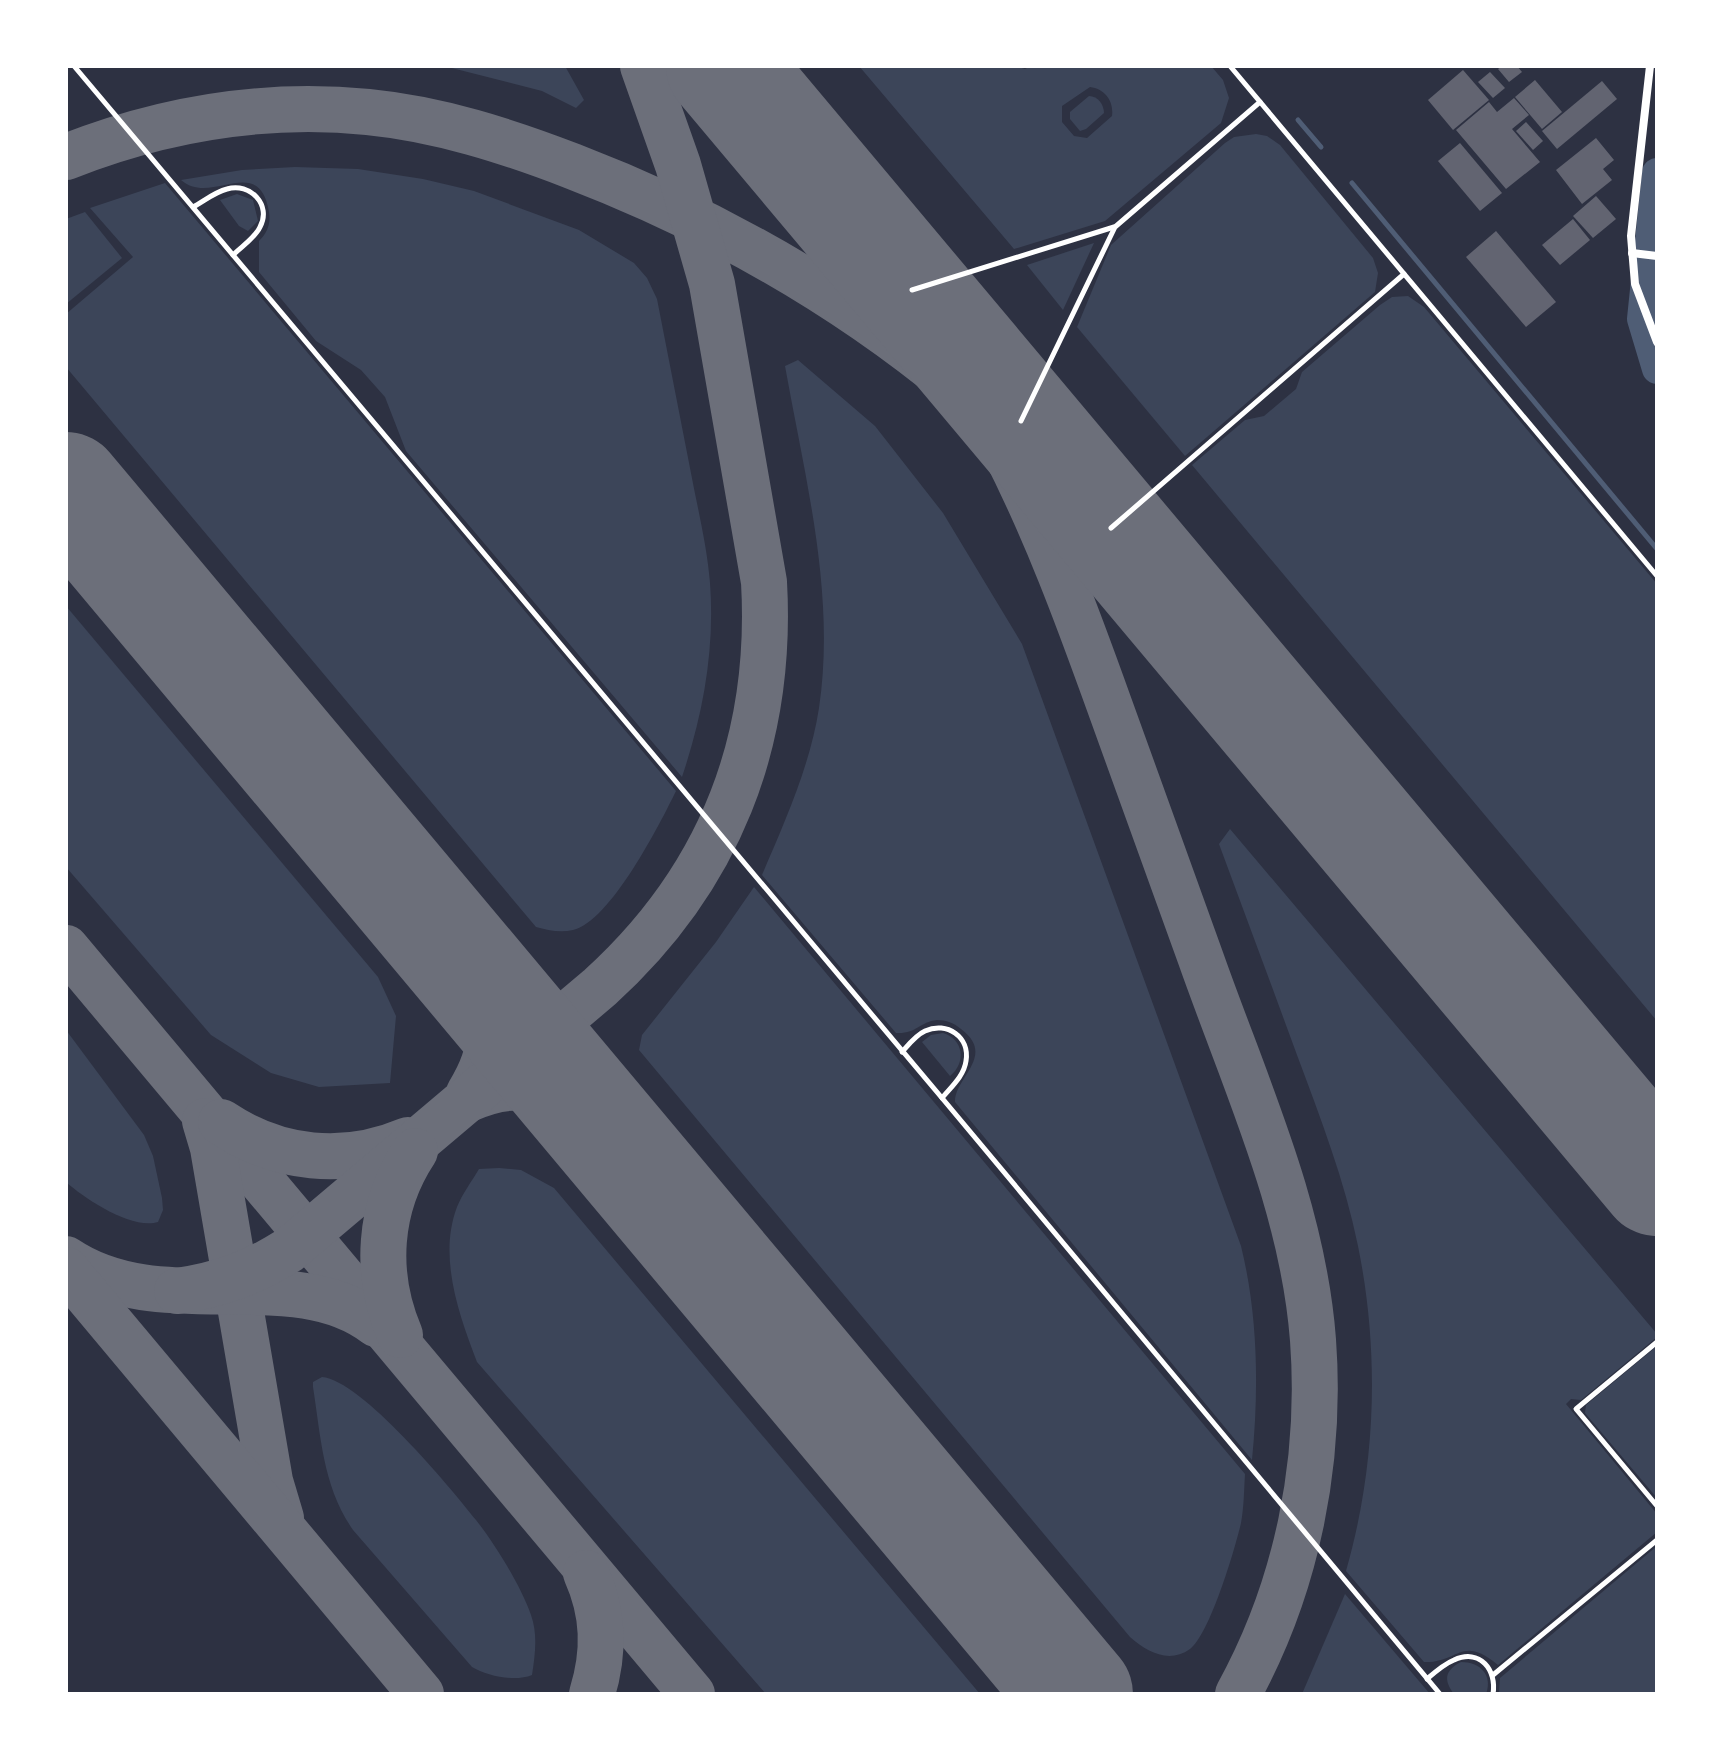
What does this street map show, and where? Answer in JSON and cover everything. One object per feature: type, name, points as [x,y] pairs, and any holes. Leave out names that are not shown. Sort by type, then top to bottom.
[{"type":"street","points":[[1650,66],[1631,236],[1635,284],[1657,342]]},
{"type":"street","points":[[1632,253],[1657,256]]},
{"type":"lane","points":[[74,66],[1440,1694]]},
{"type":"lane","points":[[1230,66],[1657,576]]},
{"type":"lane","points":[[1021,421],[1115,227],[1260,102]]},
{"type":"lane","points":[[193,207],[227,189],[238,187],[255,194],[261,203],[262,223],[258,231],[233,255]]},
{"type":"lane","points":[[912,290],[1115,227]]},
{"type":"lane","points":[[1111,528],[1404,274]]},
{"type":"lane","points":[[902,1052],[928,1029],[952,1030],[962,1038],[966,1062],[961,1076],[942,1098]]},
{"type":"lane","points":[[1657,1342],[1576,1409],[1657,1506]]},
{"type":"lane","points":[[1493,1675],[1657,1540]]},
{"type":"lane","points":[[1427,1679],[1443,1666],[1464,1656],[1483,1660],[1493,1675],[1493,1694]]},
{"type":"shaded area","points":[[444,66],[565,66],[584,100],[576,108],[542,91]]},
{"type":"shaded area","points":[[859,66],[1015,66],[1025,69],[1031,66],[1211,66],[1223,80],[1229,98],[1221,123],[1105,221],[1014,249]],"holes":[[[1090,87],[1110,101],[1112,116],[1087,138],[1074,136],[1062,122],[1062,106]]]},
{"type":"shaded area","points":[[1089,96],[1100,102],[1104,113],[1080,131],[1070,119],[1070,112]]},
{"type":"shaded area","points":[[1267,136],[1280,145],[1373,258],[1378,273],[1375,292],[1185,456],[1077,327],[1111,245],[1225,143],[1234,137]]},
{"type":"shaded area","points":[[295,167],[358,169],[474,191],[579,230],[634,263],[647,278],[657,299],[710,583],[711,633],[706,682],[682,777],[406,451],[385,397],[361,370],[316,341],[259,272],[259,241],[269,220],[264,195],[255,185],[245,183],[206,188],[193,187],[181,180],[242,170]]},
{"type":"shaded area","points":[[165,183],[676,791],[618,891],[587,923],[568,931],[536,927],[66,367],[66,314],[133,257],[90,208]]},
{"type":"shaded area","points":[[237,194],[253,200],[258,221],[248,231],[239,226],[220,200]]},
{"type":"shaded area","points":[[85,212],[122,258],[66,304],[66,219]]},
{"type":"shaded area","points":[[1094,243],[1063,310],[1027,265]]},
{"type":"shaded area","points":[[1408,296],[1424,307],[1657,584],[1657,1021],[1192,465],[1245,420],[1264,416],[1296,389],[1302,372],[1380,305],[1392,297]]},
{"type":"shaded area","points":[[798,360],[875,426],[943,513],[1022,644],[1241,1246],[1251,1299],[1256,1352],[1252,1460],[955,1102],[956,1093],[975,1058],[971,1039],[956,1025],[940,1020],[909,1032],[896,1033],[762,875],[810,751],[819,708],[823,665],[824,622],[816,536],[785,366]]},
{"type":"shaded area","points":[[66,606],[378,977],[396,1016],[390,1083],[319,1087],[271,1073],[211,1035],[66,867]]},
{"type":"shaded area","points":[[1230,829],[1657,1334],[1581,1400],[1571,1399],[1566,1404],[1657,1514],[1657,1532],[1498,1665],[1486,1656],[1468,1651],[1424,1662],[1346,1571],[1364,1491],[1372,1410],[1370,1328],[1365,1287],[1353,1222],[1331,1149],[1219,844]]},
{"type":"shaded area","points":[[754,887],[1245,1474],[1241,1523],[1228,1570],[1206,1627],[1190,1649],[1166,1656],[1130,1637],[639,1050],[642,1035],[716,942]]},
{"type":"shaded area","points":[[66,1030],[144,1135],[153,1156],[162,1198],[163,1210],[158,1222],[135,1222],[122,1217],[85,1197],[66,1182]]},
{"type":"shaded area","points":[[943,1033],[955,1040],[961,1058],[950,1076],[922,1042],[931,1035]]},
{"type":"shaded area","points":[[479,1169],[521,1170],[554,1188],[980,1694],[766,1694],[477,1362],[453,1286],[450,1266],[452,1226],[459,1202]]},
{"type":"shaded area","points":[[1657,1346],[1657,1498],[1585,1413],[1586,1405]]},
{"type":"shaded area","points":[[322,1377],[339,1383],[381,1415],[426,1461],[483,1530],[514,1579],[531,1615],[535,1638],[532,1675],[501,1677],[472,1667],[353,1530],[335,1497],[321,1443],[313,1382]]},
{"type":"shaded area","points":[[1657,1546],[1657,1694],[1499,1694],[1500,1678]]},
{"type":"shaded area","points":[[1345,1594],[1430,1694],[1302,1694]]},
{"type":"shaded area","points":[[1461,1662],[1474,1664],[1483,1671],[1488,1681],[1486,1694],[1454,1694],[1447,1676]]},
{"type":"building","points":[[1517,66],[1522,72],[1509,82],[1498,69]]},
{"type":"building","points":[[1463,70],[1489,100],[1453,130],[1428,100]]},
{"type":"building","points":[[1490,72],[1505,88],[1493,98],[1478,82]]},
{"type":"building","points":[[1535,80],[1562,112],[1542,129],[1515,97]]},
{"type":"building","points":[[1602,81],[1617,99],[1557,149],[1542,131]]},
{"type":"building","points":[[1514,98],[1529,115],[1512,129],[1540,162],[1506,189],[1456,130],[1489,102],[1497,112]]},
{"type":"building","points":[[1526,122],[1543,141],[1533,150],[1516,131]]},
{"type":"building","points":[[1596,138],[1614,160],[1603,169],[1612,180],[1582,204],[1556,170]]},
{"type":"building","points":[[1460,143],[1502,193],[1480,211],[1438,161]]},
{"type":"building","points":[[1596,196],[1616,219],[1593,238],[1573,216]]},
{"type":"building","points":[[1573,219],[1590,240],[1560,265],[1542,245]]},
{"type":"building","points":[[1496,231],[1556,302],[1526,327],[1466,257]]},
{"type":"waterway","points":[[1298,120],[1321,147]]},
{"type":"waterway","points":[[1657,173],[1642,319],[1657,369]]},
{"type":"waterway","points":[[1352,183],[1657,549]]},
{"type":"taxiway","points":[[177,1291],[235,1277],[289,1250],[600,987],[642,945],[677,901],[707,854],[730,804],[747,752],[759,698],[764,641],[764,582],[712,284],[678,165],[643,66]]},
{"type":"taxiway","points":[[66,157],[177,123],[252,112],[291,109],[368,112],[447,126],[572,166],[723,234],[866,319],[954,386]]},
{"type":"taxiway","points":[[853,221],[970,388],[1003,447],[1047,542],[1085,638],[1285,1194],[1307,1291],[1313,1340],[1315,1386],[1309,1477],[1301,1523],[1276,1611],[1238,1694]]},
{"type":"taxiway","points":[[1008,432],[1147,571]]},
{"type":"taxiway","points":[[66,948],[692,1694]]},
{"type":"taxiway","points":[[467,966],[483,999],[489,1029],[485,1060],[469,1093]]},
{"type":"taxiway","points":[[469,1099],[507,1088],[541,1091],[573,1106],[603,1130]]},
{"type":"taxiway","points":[[205,1121],[213,1148],[270,1481],[281,1518]]},
{"type":"taxiway","points":[[221,1122],[265,1145],[312,1155],[360,1154],[408,1140]]},
{"type":"taxiway","points":[[400,1335],[386,1288],[384,1241],[393,1195],[415,1151]]},
{"type":"taxiway","points":[[66,1259],[103,1278],[143,1287],[305,1296],[342,1305],[376,1324]]},
{"type":"taxiway","points":[[66,1270],[421,1694]]},
{"type":"taxiway","points":[[586,1573],[596,1603],[601,1633],[599,1663],[592,1694]]},
{"type":"runway","points":[[723,66],[1657,1179]]},
{"type":"runway","points":[[66,489],[1076,1694]]}]
